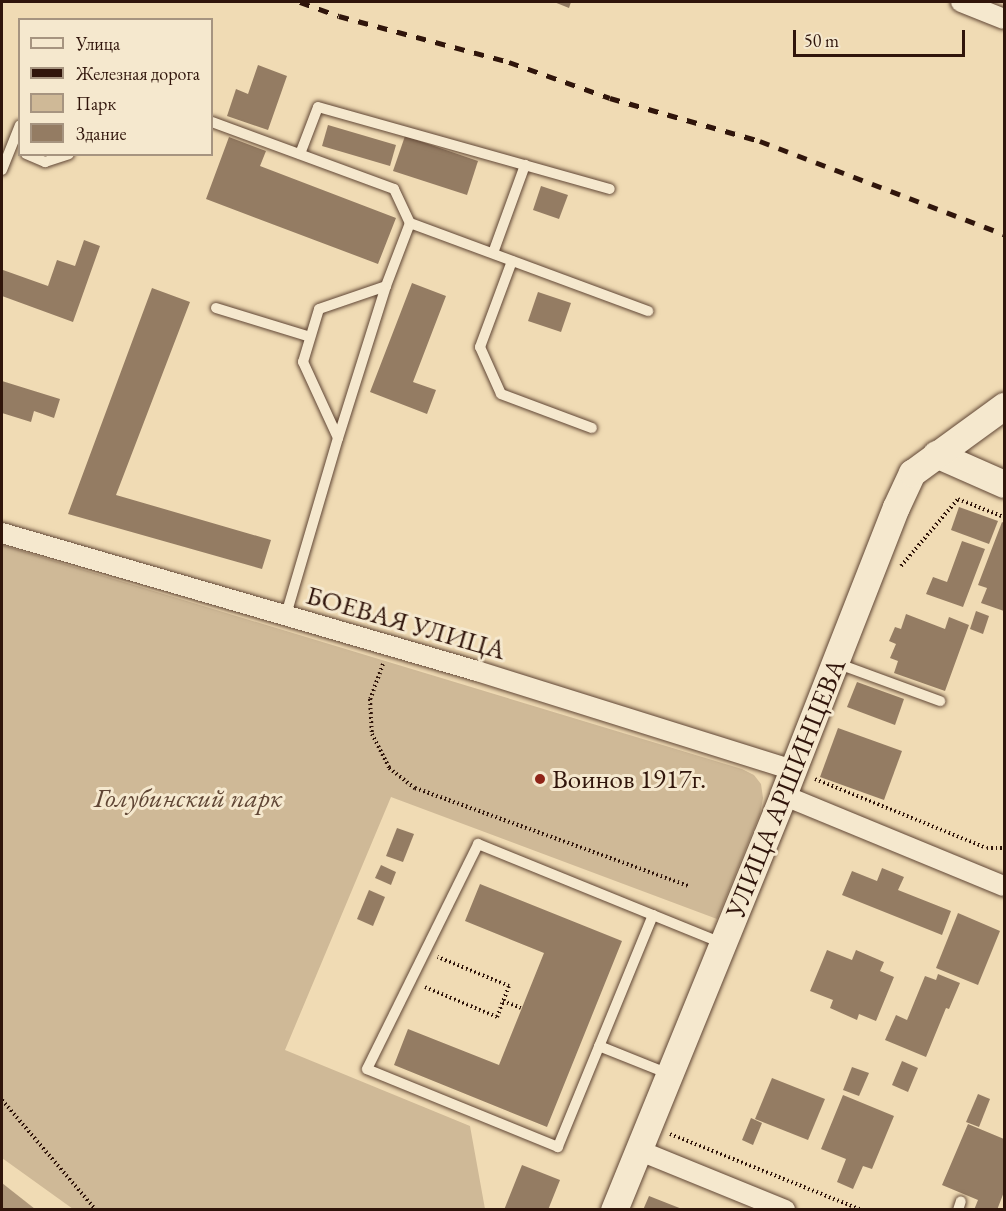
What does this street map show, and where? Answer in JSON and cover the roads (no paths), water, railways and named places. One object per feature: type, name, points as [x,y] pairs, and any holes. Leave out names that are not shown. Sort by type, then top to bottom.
[{"type":"main road","name":"УЛИЦА АРШИНЦЕВА","points":[[614,1209],[723,943],[809,772],[836,663],[912,473],[1005,406]]},
{"type":"main road","points":[[936,454],[1005,484]]},
{"type":"street","points":[[961,2],[1005,19]]},
{"type":"street","name":"БОЕВАЯ УЛИЦА","points":[[2,532],[389,645],[809,772]]},
{"type":"street","points":[[794,800],[1005,886]]},
{"type":"street","points":[[638,1150],[785,1209]]},
{"type":"lane","points":[[300,154],[318,107],[610,189]]},
{"type":"lane","points":[[213,122],[394,189],[410,223],[648,311]]},
{"type":"lane","points":[[2,170],[15,150],[18,135]]},
{"type":"lane","points":[[31,156],[45,162],[63,156]]},
{"type":"lane","points":[[493,253],[525,165]]},
{"type":"lane","points":[[286,615],[386,286],[410,223]]},
{"type":"lane","points":[[512,261],[480,346],[501,394],[592,428]]},
{"type":"lane","points":[[338,438],[303,362],[310,337],[319,309],[386,286]]},
{"type":"lane","points":[[216,308],[310,337]]},
{"type":"lane","points":[[836,663],[940,701]]},
{"type":"lane","points":[[653,915],[558,1147],[367,1069],[478,844],[723,943]]},
{"type":"lane","points":[[599,1046],[669,1075]]},
{"type":"railway","points":[[300,2],[339,16],[509,62],[610,98],[760,141],[1004,234]]},
{"type":"place","name":"Воинов 1917г.","points":[[540,779]]},
{"type":"park label","name":"Голубинский парк","points":[[188,798]]}]
